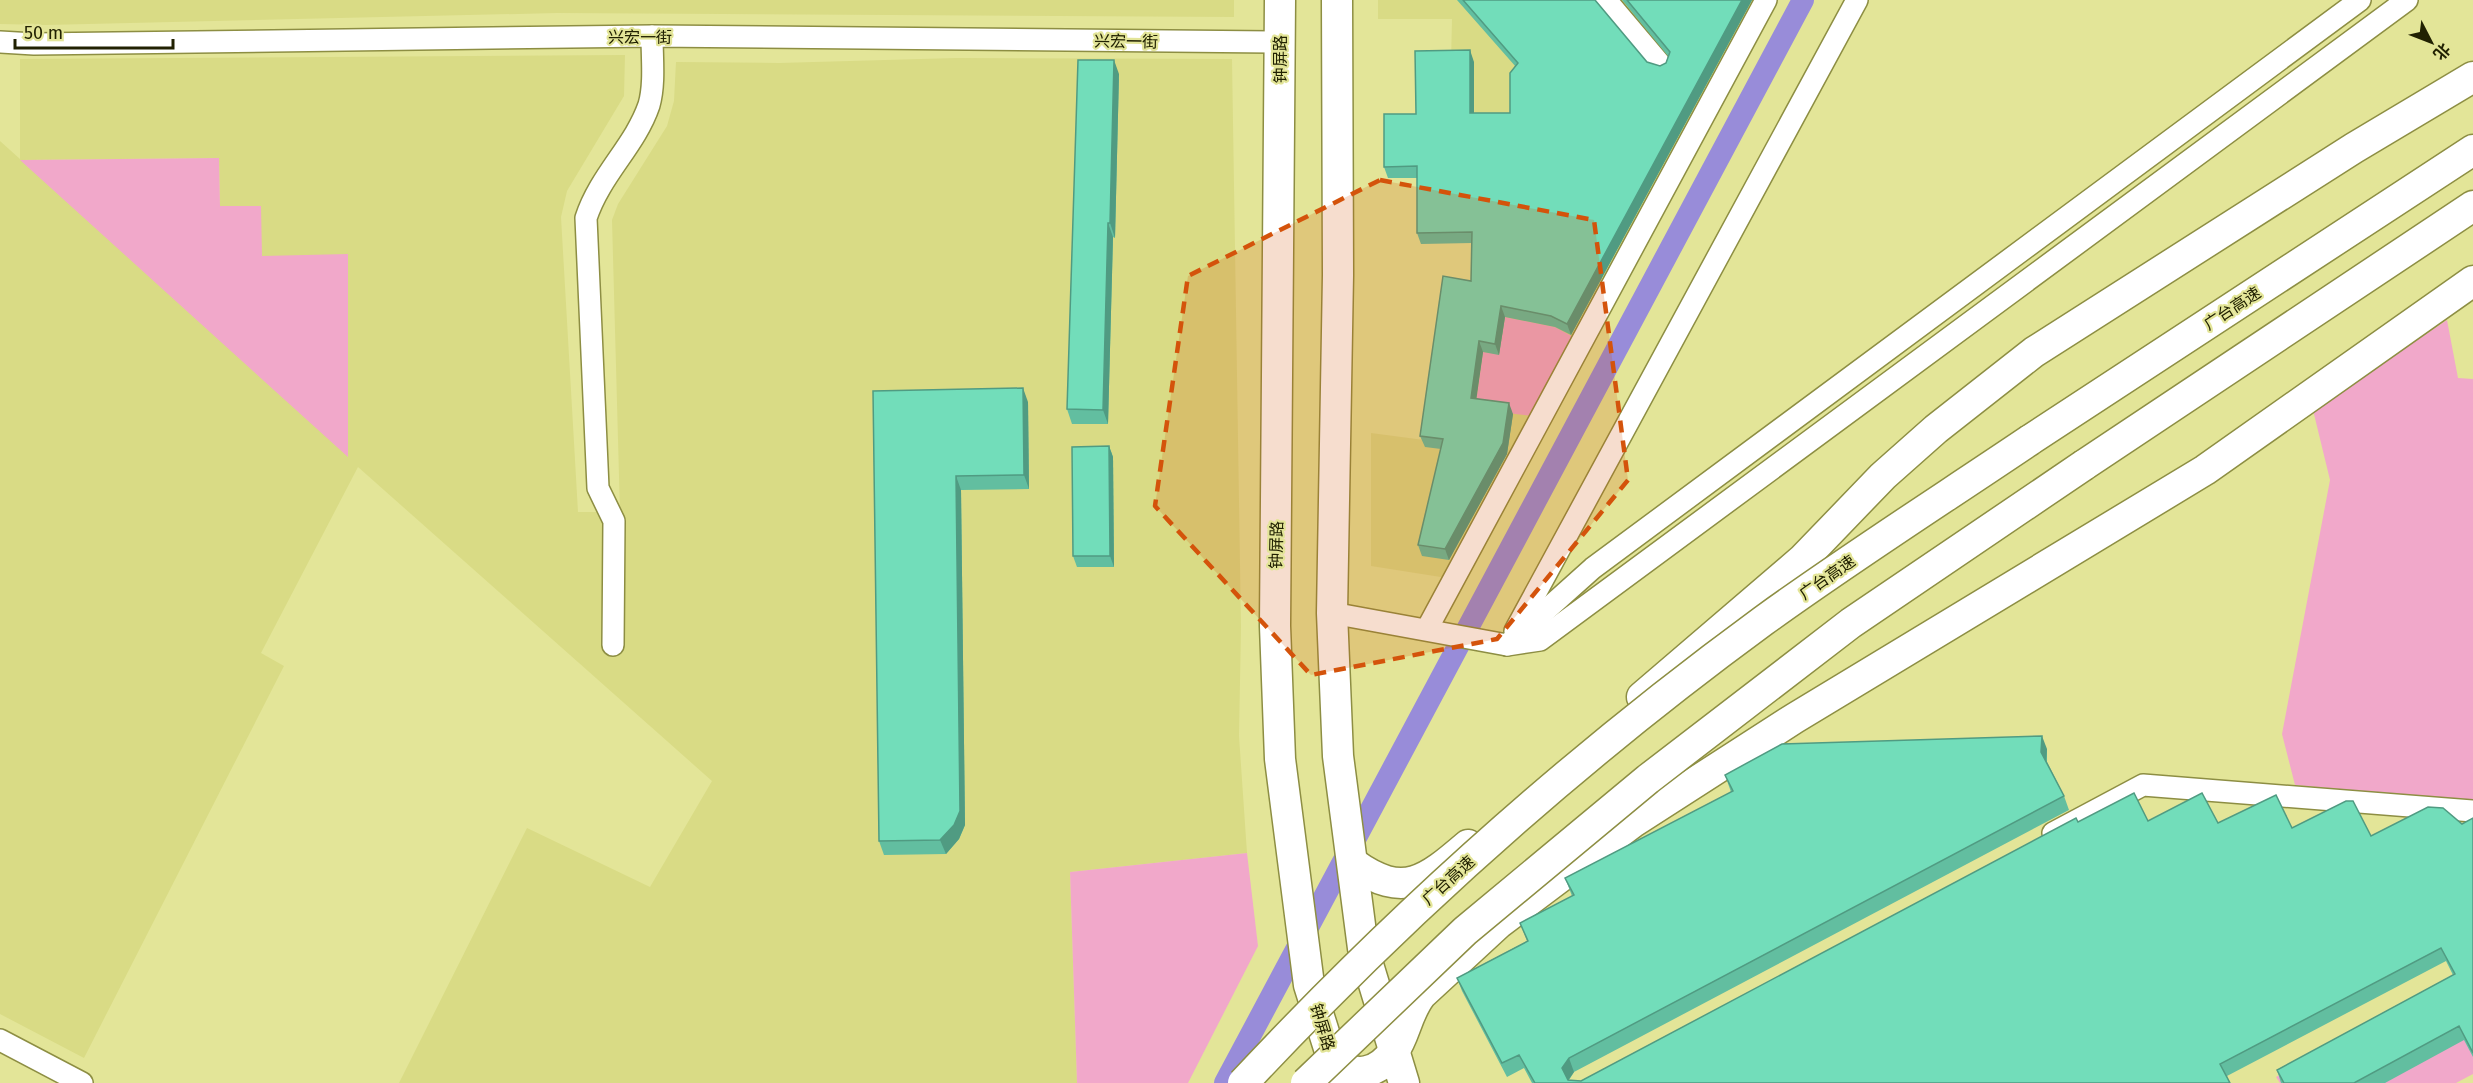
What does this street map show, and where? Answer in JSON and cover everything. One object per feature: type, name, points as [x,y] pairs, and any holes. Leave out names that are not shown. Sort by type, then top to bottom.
[{"type":"highway","name":"钟屏路","points":[[1280,0],[1275,626],[1280,759],[1309,985],[1337,1072]]},
{"type":"highway","points":[[1337,0],[1338,275],[1332,613],[1338,756],[1354,864],[1363,948],[1404,1083]]},
{"type":"highway","points":[[1354,864],[1373,878],[1407,884],[1427,877],[1445,865],[1803,559],[1883,476],[1936,429],[2034,352],[2307,177],[2473,77]]},
{"type":"highway","name":"广台高速","points":[[1243,1083],[1347,975],[1411,914],[1555,785],[1763,621],[1873,544],[2473,150]]},
{"type":"highway","points":[[1306,1083],[1465,931],[1658,772],[1851,623],[2473,206]]},
{"type":"highway","points":[[1337,1072],[1370,1072],[1395,1050],[1412,1007],[1420,995],[1499,923],[1586,856],[1795,718],[2205,470],[2473,282]]},
{"type":"street","points":[[1606,0],[1661,64]]},
{"type":"street","points":[[1427,629],[1766,0]]},
{"type":"street","points":[[1507,645],[1857,0]]},
{"type":"street","points":[[1507,645],[1602,561],[2360,0]]},
{"type":"street","points":[[1332,613],[1507,645],[1540,640],[2407,0]]},
{"type":"street","name":"兴宏一街","points":[[0,42],[34,44],[652,36],[1281,42]]},
{"type":"street","points":[[613,645],[614,521],[598,489],[586,218],[594,194],[640,123],[649,105],[652,90],[652,36]]},
{"type":"street","points":[[2039,840],[2143,785],[2473,811]]},
{"type":"street","points":[[0,1040],[82,1083]]},
{"type":"highlighted area","points":[[1380,180],[1594,220],[1628,480],[1497,639],[1311,675],[1155,506],[1188,276]]},
{"type":"shaded area","points":[[0,0],[1234,0],[1234,17],[557,13],[46,25],[0,24]]},
{"type":"shaded area","points":[[1378,0],[1756,0],[1447,578],[1371,566],[1371,433],[1424,440],[1475,292],[1474,62],[1451,62],[1452,19],[1378,19]]},
{"type":"shaded area","points":[[625,55],[624,96],[567,191],[561,217],[578,512],[620,512],[612,220],[618,204],[667,126],[674,101],[676,62],[779,63],[956,58],[1232,59],[1241,627],[1239,736],[1247,853],[1070,872],[1077,1083],[399,1083],[527,828],[650,887],[712,781],[358,467],[261,653],[284,666],[84,1058],[0,1014],[0,141],[20,159],[20,59]],"holes":[[[219,158],[220,206],[262,257],[21,160]]]},
{"type":"shaded area","points":[[219,158],[220,206],[261,206],[262,256],[348,254],[348,457],[20,160]]},
{"type":"shaded area","points":[[1505,317],[1555,327],[1575,338],[1533,416],[1475,409],[1483,352],[1499,354]]},
{"type":"shaded area","points":[[2447,320],[2458,378],[2473,379],[2473,801],[2295,785],[2282,734],[2330,480],[2313,410]]},
{"type":"shaded area","points":[[1247,853],[1258,946],[1188,1083],[1077,1083],[1070,872]]},
{"type":"shaded area","points":[[2473,974],[2473,1074],[2456,1083],[2280,1083],[2276,1077]]},
{"type":"building","points":[[1463,0],[1595,0],[1647,62],[1660,66],[1666,63],[1670,52],[1627,0],[1742,0],[1567,324],[1551,316],[1501,306],[1495,344],[1479,341],[1471,398],[1509,403],[1503,443],[1445,549],[1418,545],[1443,439],[1420,436],[1443,276],[1471,281],[1472,232],[1417,233],[1417,166],[1384,167],[1384,114],[1416,114],[1415,51],[1470,50],[1470,113],[1510,113],[1510,73],[1518,63]]},
{"type":"building","points":[[1078,60],[1114,60],[1103,410],[1067,409]]},
{"type":"building","points":[[1023,388],[1024,475],[956,476],[960,811],[954,825],[940,840],[879,841],[873,391]]},
{"type":"building","points":[[1109,446],[1110,556],[1073,556],[1072,447]]},
{"type":"building","points":[[2042,736],[2041,752],[2064,796],[1569,1058],[1562,1068],[1568,1080],[1581,1081],[2076,818],[2078,822],[2134,793],[2148,821],[2202,793],[2218,823],[2276,795],[2292,828],[2346,801],[2353,801],[2371,836],[2428,807],[2443,808],[2462,824],[2473,818],[2473,1053],[2459,1026],[2354,1083],[2284,1083],[2277,1070],[2455,974],[2441,948],[2220,1064],[2230,1083],[1535,1083],[1519,1055],[1502,1063],[1457,978],[1528,941],[1520,923],[1574,895],[1565,878],[1733,791],[1725,775],[1782,744]]},
{"type":"waterway","points":[[1225,1083],[1803,0]]}]
